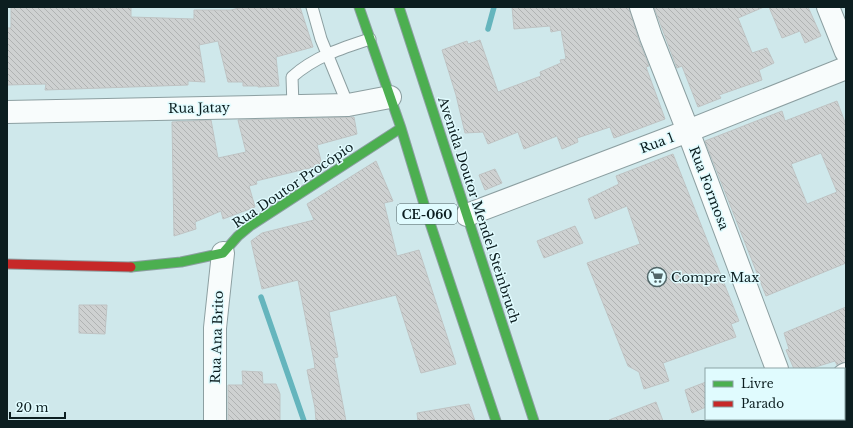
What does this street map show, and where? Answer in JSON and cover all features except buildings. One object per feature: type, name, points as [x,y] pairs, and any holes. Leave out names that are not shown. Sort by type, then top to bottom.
[{"type":"main road","name":"CE-060","points":[[359,7],[401,128],[427,214],[496,421]]},
{"type":"main road","name":"Avenida Doutor Mendel Steinbruch","points":[[398,7],[534,421]]},
{"type":"main road","name":"Rua Doutor Procópio","points":[[223,252],[250,226],[401,128]]},
{"type":"main road","points":[[7,264],[131,267],[181,262],[223,252]]},
{"type":"street","name":"Rua Formosa","points":[[641,7],[777,368]]},
{"type":"street","points":[[828,7],[846,52]]},
{"type":"street","name":"Rua 1","points":[[467,215],[688,131],[846,68]]},
{"type":"street","name":"Rua Jatay","points":[[7,112],[348,105],[390,97]]},
{"type":"street","name":"Rua Ana Brito","points":[[216,421],[215,328],[223,252]]},
{"type":"lane","points":[[312,7],[327,54],[348,105]]},
{"type":"lane","points":[[293,106],[292,77],[302,68],[327,54],[370,39]]},
{"type":"waterway","points":[[488,29],[494,7]]},
{"type":"waterway","points":[[261,297],[304,421]]},
{"type":"traffic: fast","points":[[359,7],[401,128],[427,214],[496,421]]},
{"type":"traffic: fast","points":[[399,7],[534,421]]},
{"type":"traffic: fast","points":[[131,267],[181,262],[223,253],[238,236],[250,226],[401,128]]},
{"type":"traffic: jam","points":[[7,264],[131,267]]},
{"type":"place","name":"Compre Max","points":[[657,277]]}]
